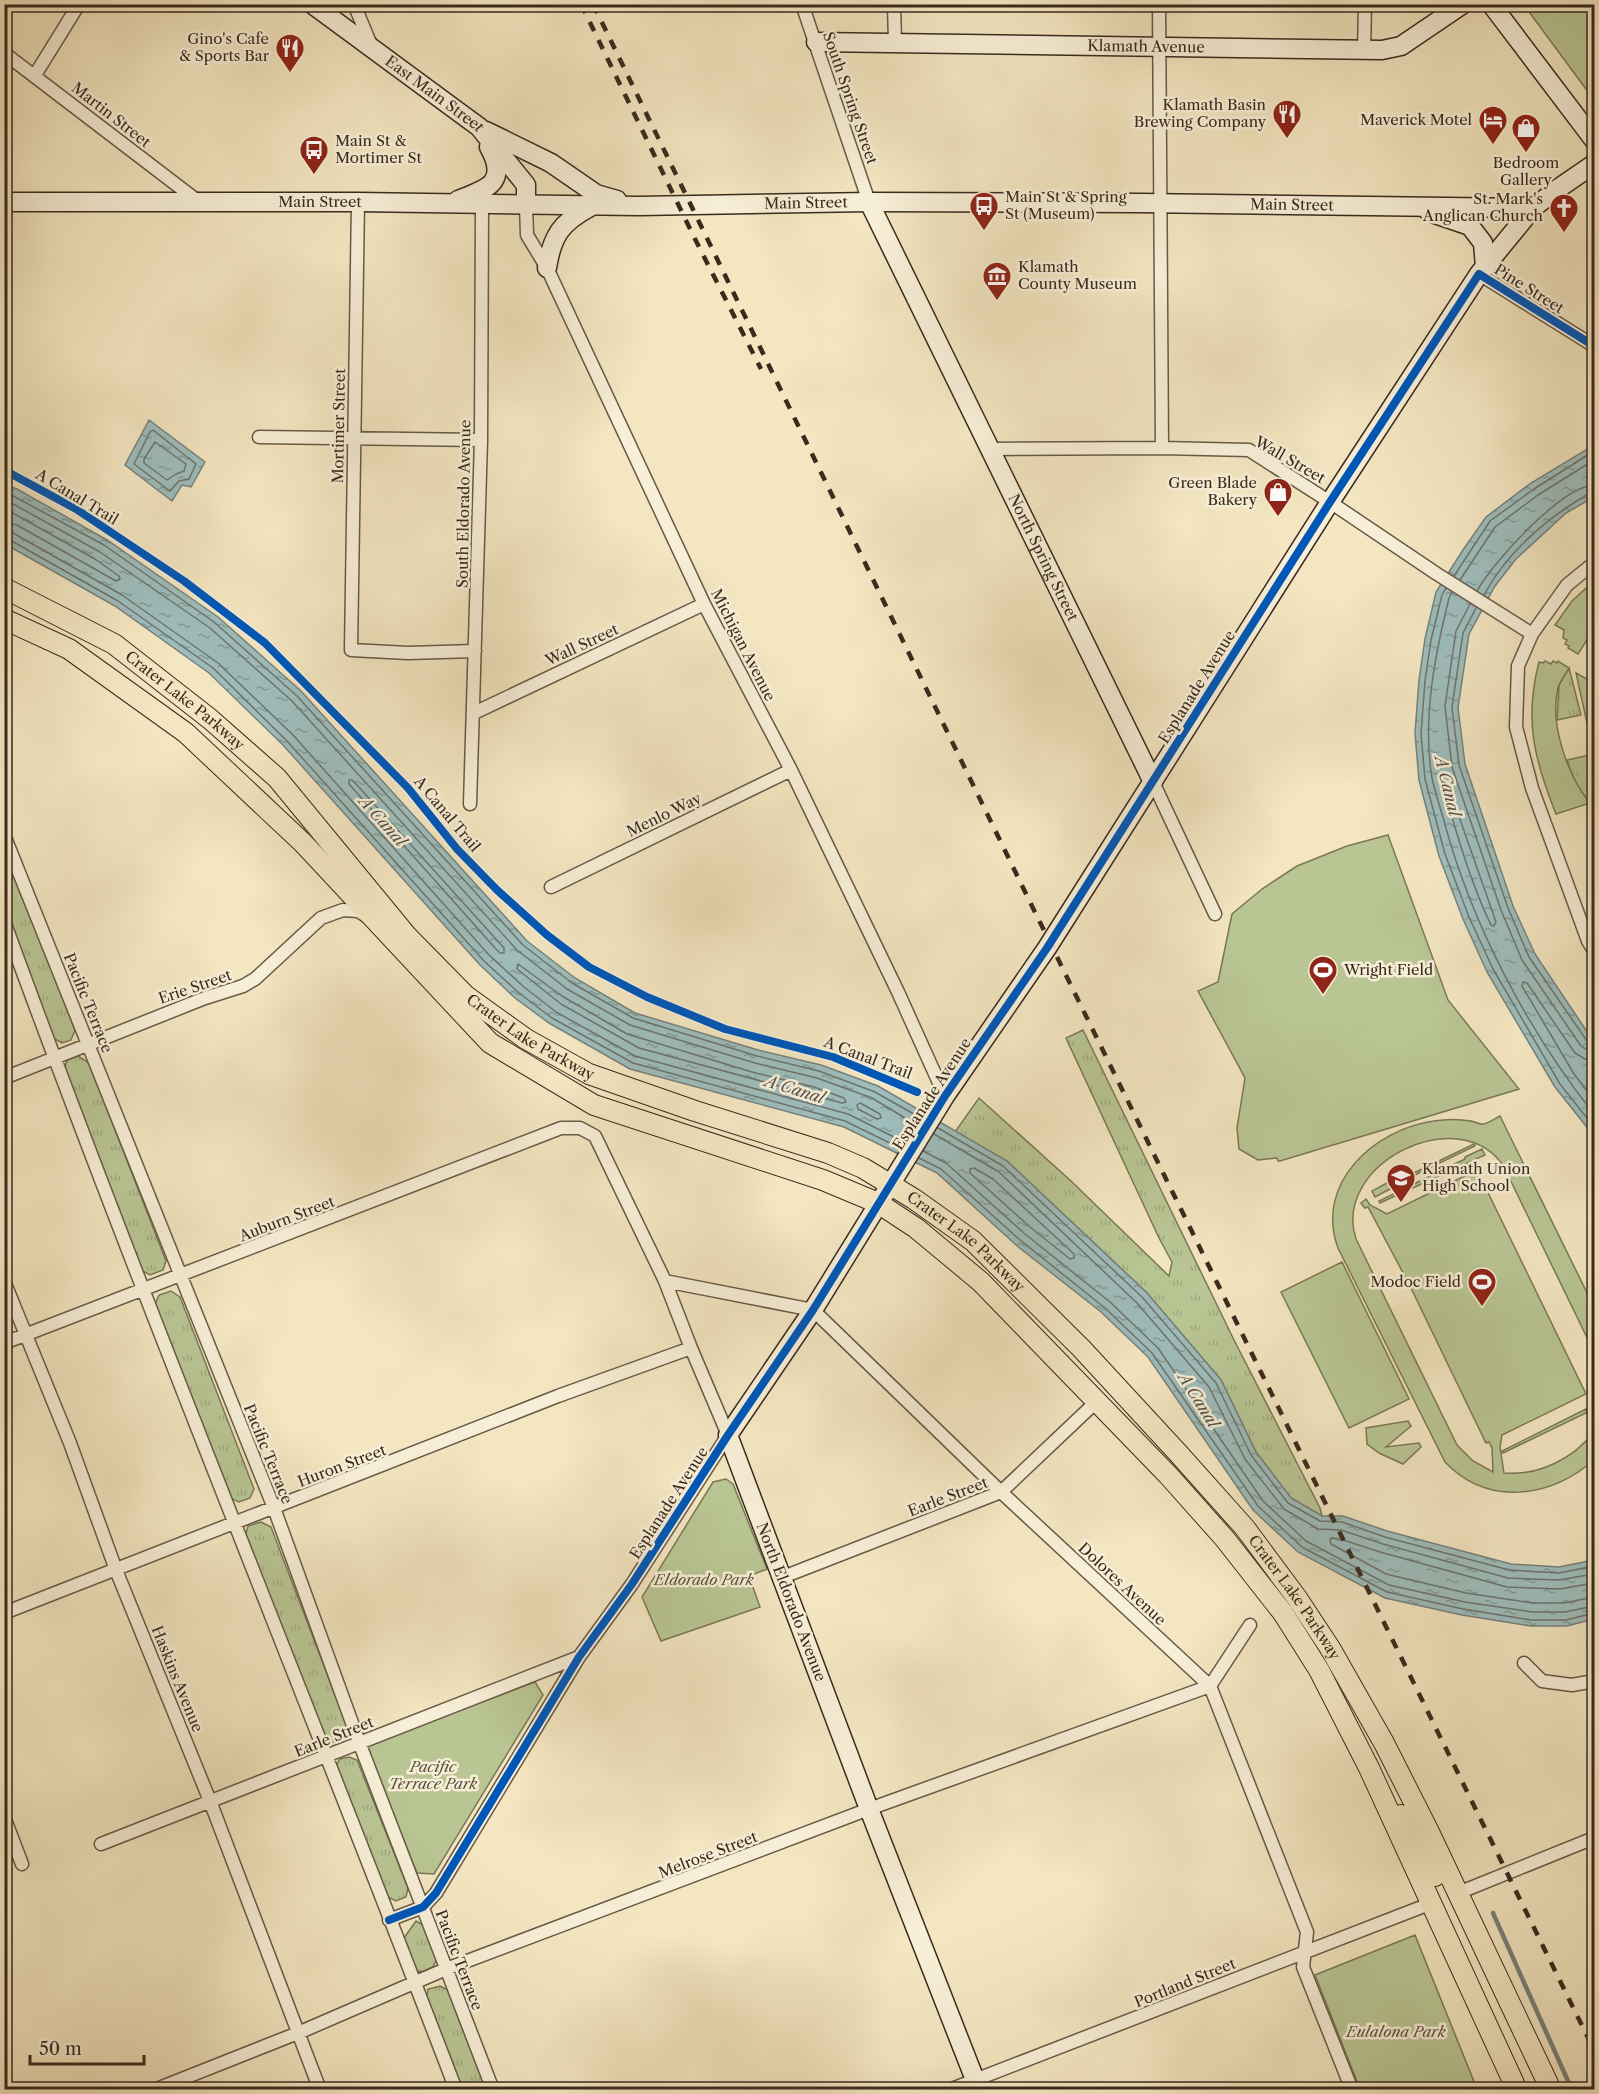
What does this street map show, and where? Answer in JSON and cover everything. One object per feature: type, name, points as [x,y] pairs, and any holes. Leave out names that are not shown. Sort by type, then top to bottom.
[{"type":"main road","name":"Crater Lake Parkway","points":[[4,588],[114,644],[210,719],[277,778],[414,943],[466,996],[526,1039],[589,1074],[695,1111],[828,1153],[863,1168],[973,1241],[1081,1348],[1245,1528],[1297,1598],[1330,1648],[1384,1743],[1551,2090]]},
{"type":"main road","name":"Crater Lake Parkway","points":[[4,619],[69,649],[186,733],[303,843],[490,1043],[594,1105],[824,1180],[878,1203],[916,1228],[981,1282],[1168,1475],[1226,1539],[1283,1613],[1319,1670],[1369,1768],[1517,2090]]},
{"type":"main road","points":[[1369,1768],[1416,1836],[1439,1884],[1449,1894],[1458,1893]]},
{"type":"street","points":[[35,75],[79,4]]},
{"type":"street","name":"East Main Street","points":[[312,4],[372,46],[479,128],[526,185],[526,205]]},
{"type":"street","points":[[354,4],[372,46]]},
{"type":"street","name":"South Spring Street","points":[[802,4],[869,202]]},
{"type":"street","points":[[894,4],[895,43]]},
{"type":"street","points":[[1160,4],[1162,448]]},
{"type":"street","points":[[1364,51],[1365,4]]},
{"type":"street","name":"Klamath Avenue","points":[[816,42],[1382,50],[1401,46],[1463,4]]},
{"type":"street","points":[[1491,4],[1594,140]]},
{"type":"street","name":"Martin Street","points":[[4,53],[199,202]]},
{"type":"street","points":[[448,204],[487,189],[495,180],[497,170],[494,156],[479,128]]},
{"type":"street","points":[[479,128],[552,163],[596,194],[639,206]]},
{"type":"street","points":[[1533,208],[1594,164]]},
{"type":"street","name":"Main Street","points":[[7,200],[592,206],[869,202],[1160,203],[1533,208]]},
{"type":"street","name":"Mortimer Street","points":[[358,202],[351,650],[408,653],[475,651]]},
{"type":"street","name":"North Spring Street","points":[[869,202],[992,450],[1215,914]]},
{"type":"street","name":"South Eldorado Avenue","points":[[470,804],[481,440],[482,205]]},
{"type":"street","name":"Michigan Avenue","points":[[526,205],[527,235],[547,268],[704,604],[791,770],[898,992],[945,1096]]},
{"type":"street","points":[[547,268],[550,251],[557,235],[570,218],[592,206]]},
{"type":"street","points":[[1412,207],[1470,226],[1483,243],[1482,270]]},
{"type":"street","name":"Esplanade Avenue","points":[[423,1907],[436,1893],[579,1658],[633,1584],[728,1435],[813,1310],[945,1096],[1047,948],[1330,502],[1482,270],[1533,208]]},
{"type":"street","name":"Pine Street","points":[[1482,270],[1594,346]]},
{"type":"street","points":[[259,437],[481,440]]},
{"type":"street","name":"Wall Street","points":[[992,450],[1162,448],[1249,450],[1532,634]]},
{"type":"street","points":[[1594,563],[1567,585],[1532,634],[1518,666],[1516,727],[1532,788],[1588,941],[1594,951]]},
{"type":"street","name":"Wall Street","points":[[474,713],[704,604]]},
{"type":"street","name":"Menlo Way","points":[[551,887],[791,770]]},
{"type":"street","name":"Pacific Terrace","points":[[4,835],[274,1509],[359,1742],[494,2090]]},
{"type":"street","name":"Erie Street","points":[[4,1078],[205,998],[243,986],[255,979],[321,918],[343,910],[358,910],[377,922]]},
{"type":"street","points":[[4,921],[142,1289],[456,2090]]},
{"type":"street","name":"Auburn Street","points":[[4,1343],[561,1128],[580,1128]]},
{"type":"street","name":"North Eldorado Avenue","points":[[580,1128],[595,1136],[665,1281],[728,1435],[868,1809],[977,2084]]},
{"type":"street","name":"Haskins Avenue","points":[[4,1281],[70,1443],[116,1570],[210,1801],[320,2090]]},
{"type":"street","points":[[665,1281],[813,1310]]},
{"type":"street","name":"Dolores Avenue","points":[[813,1310],[1001,1492],[1210,1686],[1307,1932],[1303,1966],[1352,2090]]},
{"type":"street","name":"Huron Street","points":[[4,1613],[558,1396],[691,1348]]},
{"type":"street","name":"Earle Street","points":[[783,1577],[1001,1492],[1096,1402]]},
{"type":"street","points":[[1210,1686],[1250,1625]]},
{"type":"street","name":"Earle Street","points":[[101,1844],[579,1658]]},
{"type":"street","points":[[1524,1663],[1542,1681],[1572,1685],[1594,1681]]},
{"type":"street","name":"Melrose Street","points":[[154,2090],[298,2033],[446,1970],[868,1809],[1210,1686]]},
{"type":"street","points":[[4,1817],[22,1864]]},
{"type":"street","points":[[1458,1893],[1594,1838]]},
{"type":"street","name":"Portland Street","points":[[949,2090],[977,2084],[1305,1951],[1432,1903]]},
{"type":"street","points":[[389,1920],[423,1907]]},
{"type":"green space","points":[[1524,5],[1594,5],[1594,100]]},
{"type":"green space","points":[[1594,581],[1594,629],[1578,654],[1568,648],[1569,646],[1565,644],[1567,640],[1563,638],[1564,630],[1555,625],[1572,601]]},
{"type":"green space","points":[[1545,661],[1551,664],[1553,661],[1557,663],[1558,661],[1569,668],[1558,688],[1556,717],[1558,733],[1574,779],[1590,803],[1556,814],[1537,757],[1532,721],[1532,702],[1539,662]]},
{"type":"green space","points":[[1569,668],[1581,715],[1557,720],[1559,685]]},
{"type":"green space","points":[[1576,673],[1594,683],[1594,755]]},
{"type":"green space","points":[[1590,755],[1594,775],[1594,801],[1590,803],[1575,783],[1567,760]]},
{"type":"green space","name":"Wright Field","points":[[1388,835],[1448,1000],[1519,1089],[1280,1161],[1277,1158],[1258,1160],[1239,1149],[1237,1128],[1245,1078],[1198,991],[1218,982],[1232,914],[1262,889],[1297,866],[1347,846]]},
{"type":"green space","points":[[4,849],[75,1030],[71,1040],[62,1043],[53,1038],[5,912]]},
{"type":"green space","points":[[1083,1030],[1322,1516],[1291,1498],[1256,1452],[1221,1380],[1147,1293],[1007,1161],[955,1132],[979,1098],[1071,1181],[1169,1276],[1172,1262],[1066,1038]]},
{"type":"green space","points":[[78,1056],[89,1063],[166,1261],[163,1270],[150,1275],[141,1270],[64,1071],[67,1060]]},
{"type":"green space","name":"Modoc Field","points":[[1500,1116],[1594,1307],[1594,1352],[1504,1167],[1484,1148],[1459,1139],[1432,1140],[1404,1149],[1381,1165],[1363,1186],[1353,1211],[1356,1239],[1457,1445],[1473,1461],[1493,1472],[1492,1448],[1489,1442],[1486,1443],[1409,1284],[1368,1207],[1365,1208],[1361,1203],[1366,1199],[1370,1205],[1387,1214],[1477,1170],[1586,1394],[1502,1435],[1500,1447],[1504,1473],[1529,1472],[1554,1464],[1576,1450],[1594,1432],[1594,1460],[1577,1473],[1558,1483],[1519,1492],[1499,1491],[1480,1486],[1462,1476],[1445,1462],[1338,1248],[1333,1224],[1335,1202],[1342,1181],[1355,1163],[1371,1148],[1391,1135],[1412,1126],[1434,1121],[1466,1120],[1482,1124]]},
{"type":"green space","points":[[1474,1144],[1475,1146],[1392,1186],[1375,1197],[1372,1191],[1389,1182],[1391,1184]]},
{"type":"green space","points":[[1482,1149],[1485,1155],[1380,1203],[1379,1201]]},
{"type":"green space","points":[[1342,1262],[1409,1399],[1349,1428],[1281,1292]]},
{"type":"green space","points":[[171,1291],[180,1297],[254,1489],[250,1498],[239,1502],[230,1498],[155,1304],[159,1295]]},
{"type":"green space","points":[[1586,1409],[1588,1412],[1503,1453],[1502,1451]]},
{"type":"green space","points":[[1408,1421],[1411,1426],[1386,1447],[1419,1443],[1421,1447],[1403,1464],[1379,1453],[1367,1444],[1366,1428]]},
{"type":"green space","name":"Eldorado Park","points":[[726,1479],[733,1484],[767,1569],[749,1576],[760,1607],[661,1641],[642,1597],[713,1482]]},
{"type":"green space","points":[[261,1522],[271,1527],[348,1729],[344,1738],[333,1742],[324,1738],[245,1537],[248,1526]]},
{"type":"green space","name":"Pacific Terrace Park","points":[[535,1682],[543,1695],[434,1874],[417,1873],[365,1746]]},
{"type":"green space","points":[[349,1757],[357,1760],[408,1888],[406,1897],[396,1901],[388,1897],[336,1766],[340,1759]]},
{"type":"green space","points":[[416,1921],[425,1926],[437,1958],[433,1967],[422,1972],[414,1970],[404,1938]]},
{"type":"green space","name":"Eulalona Park","points":[[1415,1935],[1477,2089],[1360,2089],[1315,1975]]},
{"type":"green space","points":[[440,1986],[450,1991],[488,2089],[460,2089],[426,2001],[428,1989]]},
{"type":"water","points":[[149,420],[205,462],[191,487],[182,485],[172,501],[125,465]]},
{"type":"water","name":"A Canal","points":[[1594,445],[1594,497],[1566,513],[1516,559],[1495,586],[1469,634],[1458,708],[1465,764],[1513,906],[1535,954],[1594,1042],[1594,1136],[1555,1087],[1487,972],[1463,919],[1439,856],[1419,780],[1415,733],[1425,639],[1436,592],[1486,517],[1531,483]]},
{"type":"water","name":"A Canal","points":[[4,484],[17,489],[107,540],[218,617],[301,691],[527,941],[575,978],[635,1013],[758,1050],[821,1065],[878,1086],[1007,1161],[1147,1293],[1221,1380],[1256,1452],[1291,1498],[1322,1516],[1343,1516],[1387,1531],[1511,1564],[1559,1567],[1594,1560],[1594,1619],[1567,1626],[1531,1626],[1462,1615],[1385,1598],[1298,1552],[1253,1510],[1148,1357],[1101,1312],[1016,1245],[937,1173],[844,1127],[630,1069],[549,1023],[515,998],[480,965],[283,745],[209,673],[115,606],[5,544]]},
{"type":"waterway","points":[[1493,1913],[1572,2090]]},
{"type":"railway","points":[[581,4],[761,369]]},
{"type":"railway","points":[[593,4],[1031,904],[1594,2050]]},
{"type":"cycle path","points":[[389,1920],[423,1907],[436,1893],[579,1657],[632,1584],[728,1435],[813,1310],[945,1096],[1047,948],[1330,502],[1479,274],[1594,346]]},
{"type":"cycle path","name":"A Canal Trail","points":[[4,470],[76,509],[184,581],[265,643],[408,788],[457,849],[497,890],[547,935],[589,967],[647,997],[725,1029],[833,1057],[917,1092]]},
{"type":"place","name":"Gino's Cafe & Sports Bar","points":[[290,74]]},
{"type":"place","name":"Klamath Basin Brewing Company","points":[[1287,140]]},
{"type":"place","name":"Maverick Motel","points":[[1493,146]]},
{"type":"place","name":"Bedroom Gallery","points":[[1526,154]]},
{"type":"place","name":"Main St & Mortimer St","points":[[314,176]]},
{"type":"place","name":"Main St & Spring St (Museum)","points":[[984,232]]},
{"type":"place","name":"St. Mark's Anglican Church","points":[[1564,234]]},
{"type":"place","name":"Klamath County Museum","points":[[997,302]]},
{"type":"place","name":"Green Blade Bakery","points":[[1278,518]]},
{"type":"place","name":"Wright Field","points":[[1323,996]]},
{"type":"place","name":"Klamath Union High School","points":[[1401,1204]]},
{"type":"place","name":"Modoc Field","points":[[1482,1308]]}]
